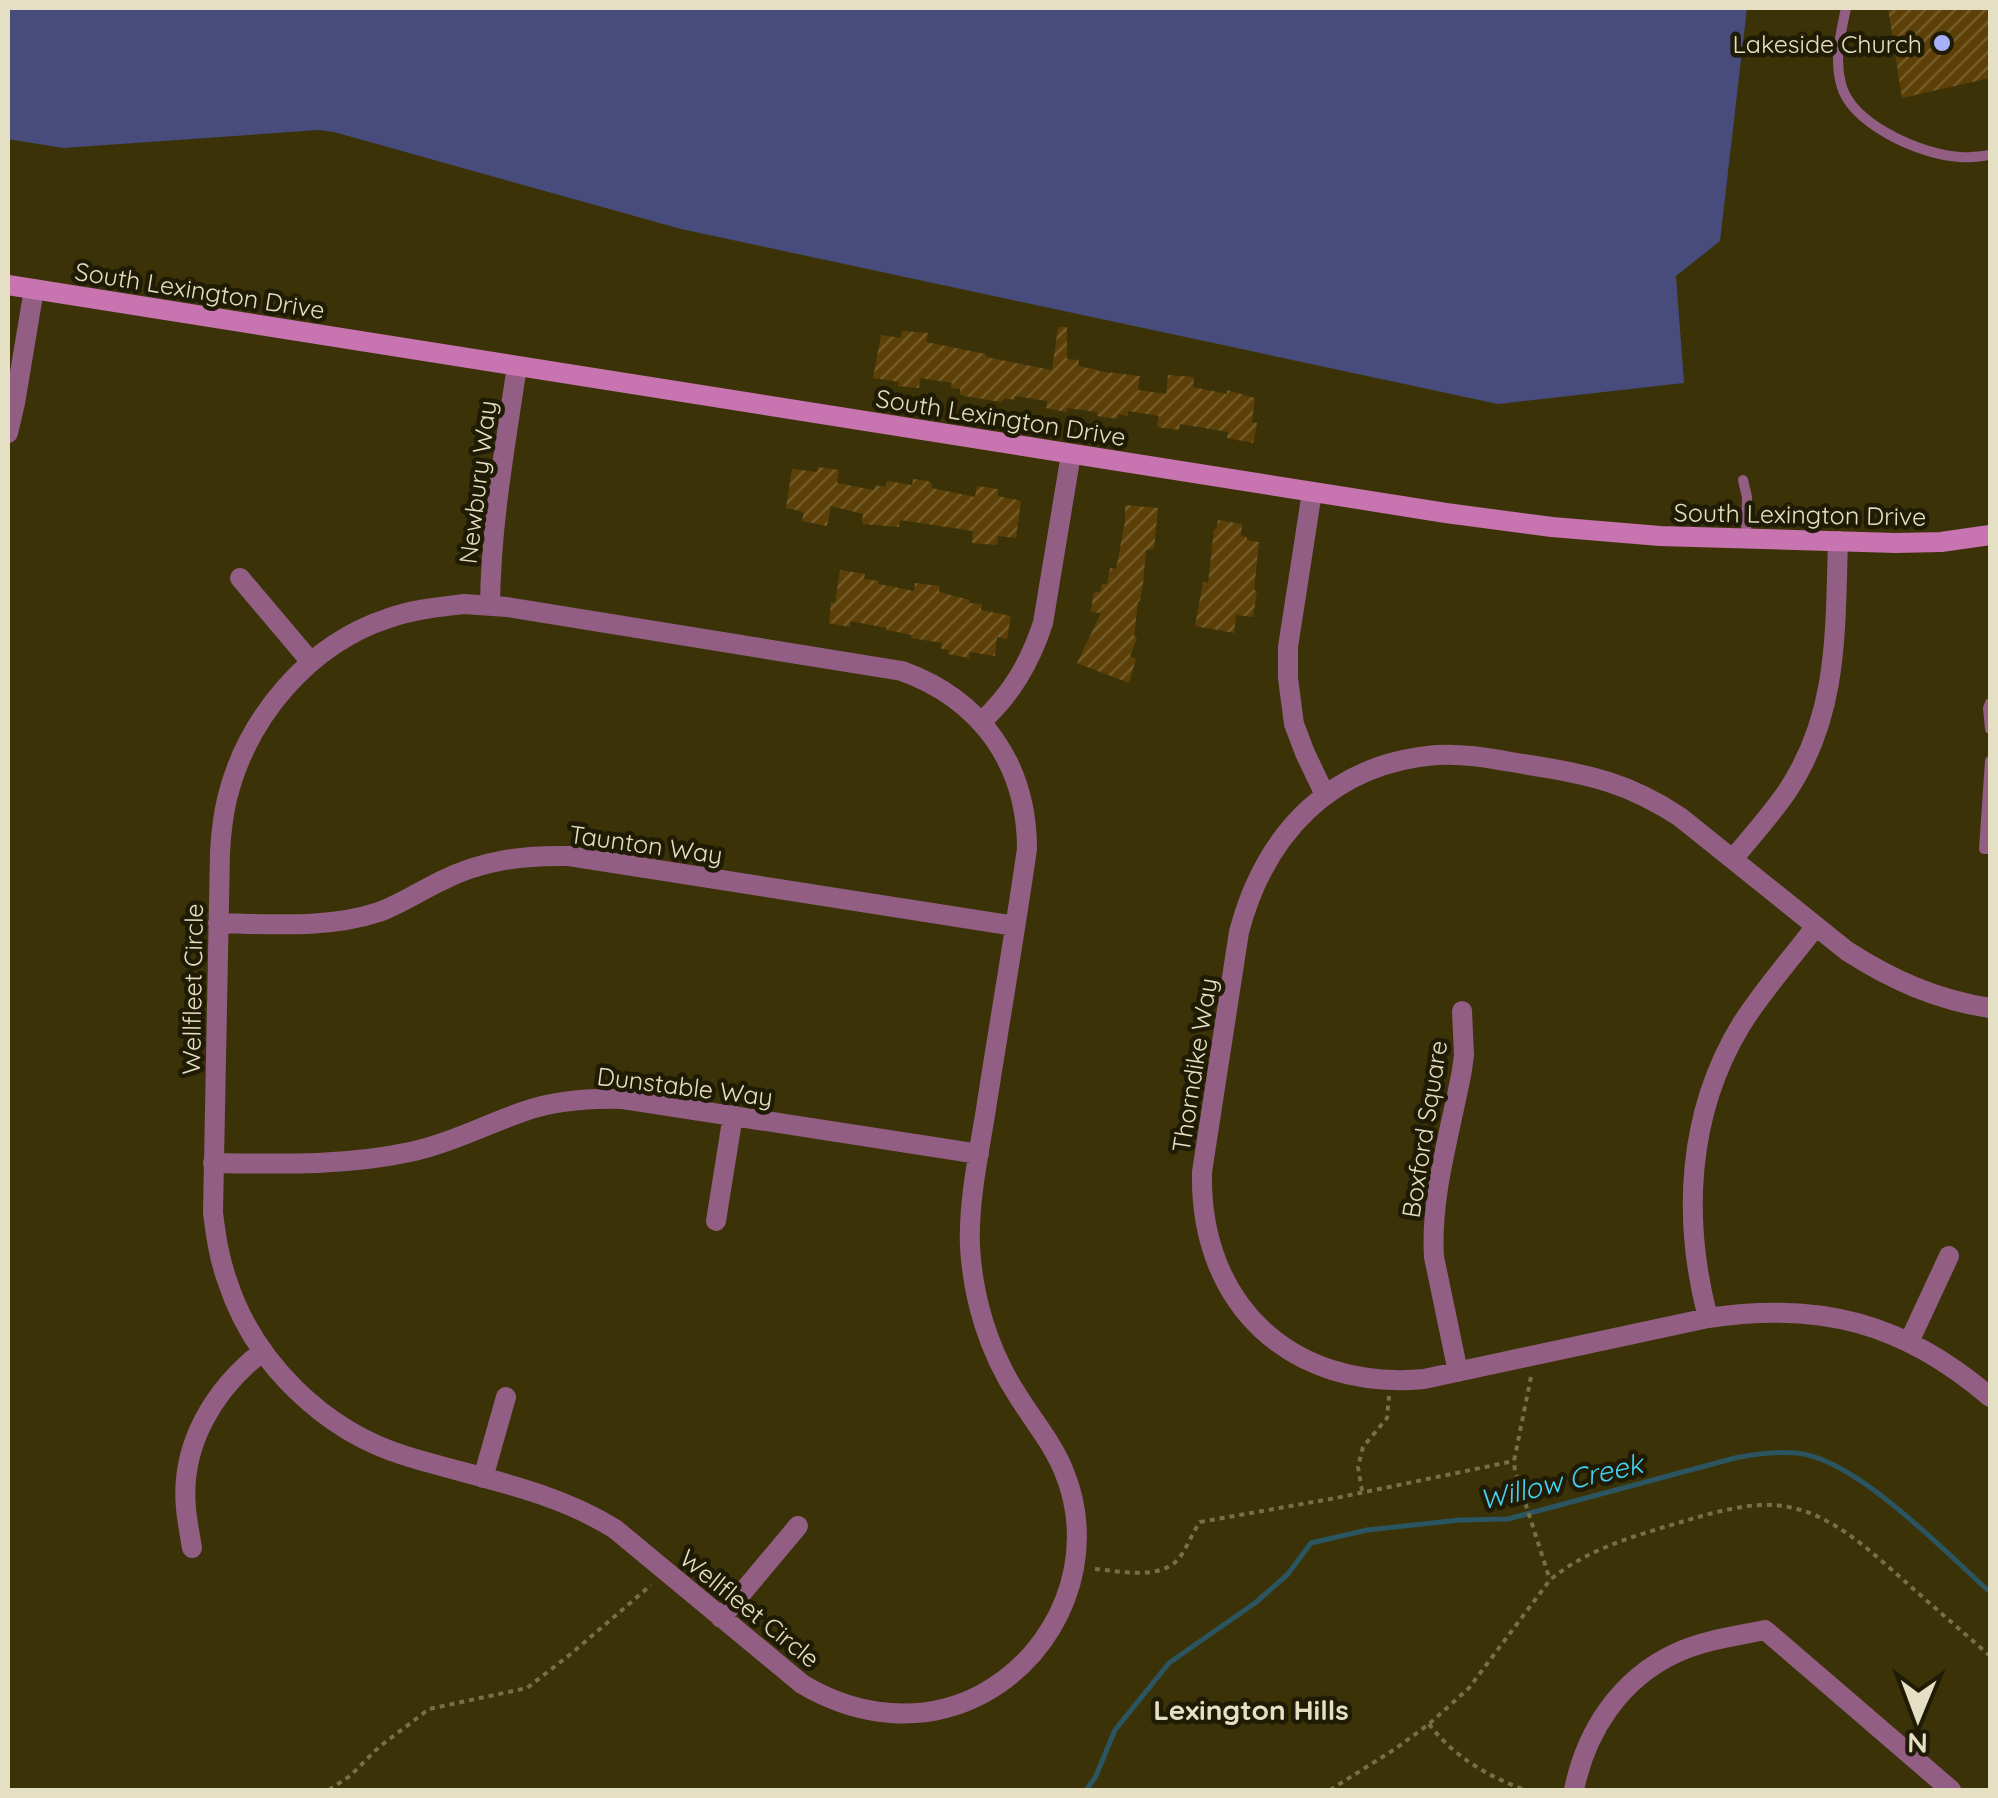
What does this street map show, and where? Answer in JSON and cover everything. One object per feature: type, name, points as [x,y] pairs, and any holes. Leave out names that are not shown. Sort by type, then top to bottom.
[{"type":"street","name":"South Lexington Drive","points":[[8,285],[1552,527],[1660,536],[1838,541],[1941,542],[1990,535]]},
{"type":"street","points":[[8,434],[34,289]]},
{"type":"street","name":"Newbury Way","points":[[490,605],[494,514],[517,366]]},
{"type":"street","points":[[981,722],[1008,693],[1035,648],[1043,623],[1071,454]]},
{"type":"street","points":[[1312,492],[1288,646],[1288,678],[1294,724],[1326,795]]},
{"type":"street","points":[[1733,859],[1785,794],[1823,716],[1834,659],[1838,541]]},
{"type":"street","points":[[240,578],[311,662]]},
{"type":"street","name":"Wellfleet Circle","points":[[490,605],[902,671],[952,696],[981,722],[1008,760],[1021,794],[1026,849],[979,1154],[970,1245],[979,1307],[1000,1366],[1050,1444],[1066,1478],[1077,1532],[1070,1586],[1056,1620],[1036,1651],[1010,1676],[978,1696],[926,1712],[870,1712],[818,1694],[588,1512],[375,1444],[336,1423],[302,1396],[263,1352],[239,1311],[219,1256],[212,1213],[222,824],[240,759],[258,723],[311,662],[343,639],[389,618],[426,608],[490,605]]},
{"type":"street","name":"Thorndike Way","points":[[1990,1008],[1936,996],[1875,969],[1846,951],[1658,802],[1621,784],[1553,768],[1469,756],[1410,759],[1381,766],[1326,795],[1291,826],[1258,875],[1240,932],[1202,1172],[1202,1199],[1212,1252],[1236,1300],[1284,1346],[1344,1375],[1388,1381],[1424,1379],[1708,1318],[1761,1312],[1811,1314],[1877,1328],[1910,1342],[1965,1376],[1990,1397]]},
{"type":"street","name":"Taunton Way","points":[[218,923],[316,924],[348,920],[380,911],[472,868],[536,855],[568,856],[1016,926]]},
{"type":"street","points":[[1708,1318],[1693,1246],[1691,1209],[1693,1171],[1708,1098],[1739,1029],[1816,926]]},
{"type":"street","name":"Boxford Square","points":[[1458,1372],[1432,1239],[1464,1055],[1462,1011]]},
{"type":"street","name":"Dunstable Way","points":[[213,1163],[314,1165],[413,1152],[526,1110],[590,1098],[623,1099],[979,1154]]},
{"type":"street","points":[[716,1221],[733,1115]]},
{"type":"street","points":[[1910,1342],[1949,1256]]},
{"type":"street","points":[[192,1548],[185,1492],[196,1438],[223,1389],[263,1352]]},
{"type":"street","points":[[483,1478],[506,1396]]},
{"type":"street","points":[[721,1618],[798,1526]]},
{"type":"street","points":[[1574,1790],[1588,1742],[1606,1711],[1631,1683],[1677,1653],[1765,1630],[1951,1790]]},
{"type":"lane","points":[[1846,8],[1837,55],[1842,87],[1857,113],[1894,136],[1932,152],[1960,157],[1990,154]]},
{"type":"lane","points":[[1743,480],[1747,497],[1746,538]]},
{"type":"lane","points":[[1990,702],[1990,729]]},
{"type":"lane","points":[[1990,761],[1984,848],[1990,849]]},
{"type":"path","points":[[1528,1358],[1531,1379],[1514,1471],[1550,1580]]},
{"type":"path","points":[[1362,1492],[1358,1467],[1363,1447],[1387,1418],[1388,1381]]},
{"type":"path","points":[[1074,1568],[1141,1572],[1165,1569],[1180,1557],[1200,1522],[1514,1460]]},
{"type":"path","points":[[1330,1790],[1358,1775],[1429,1724],[1469,1688],[1550,1580],[1583,1557],[1663,1528],[1748,1506],[1783,1506],[1812,1514],[1862,1544],[1990,1656]]},
{"type":"path","points":[[329,1790],[428,1710],[527,1688],[666,1573]]},
{"type":"path","points":[[1429,1724],[1454,1752],[1472,1765],[1525,1790]]},
{"type":"shaded area","points":[[8,8],[1747,8],[1720,241],[1676,276],[1684,383],[1498,404],[681,229],[334,132],[63,148],[8,139]]},
{"type":"building","name":"Lakeside Church","points":[[1888,8],[1990,8],[1990,78],[1902,98]]},
{"type":"building","points":[[1058,327],[1067,327],[1067,359],[1079,360],[1078,366],[1098,371],[1140,376],[1138,390],[1166,394],[1168,375],[1194,377],[1193,387],[1255,398],[1252,422],[1257,423],[1253,443],[1227,438],[1228,432],[1180,424],[1179,430],[1157,427],[1159,416],[1128,411],[1128,416],[1118,414],[1117,419],[1097,416],[1097,412],[1046,408],[1047,401],[1015,396],[1015,400],[1005,398],[1001,402],[964,396],[960,389],[951,388],[952,383],[920,378],[919,388],[873,378],[881,335],[901,338],[902,331],[928,333],[926,342],[1052,370]]},
{"type":"building","points":[[818,467],[839,470],[837,483],[874,490],[875,485],[885,487],[887,481],[912,485],[913,479],[928,481],[932,488],[975,497],[977,486],[998,489],[998,496],[1021,501],[1016,538],[998,536],[997,545],[972,543],[973,531],[900,520],[899,527],[862,524],[863,514],[831,506],[827,526],[802,521],[804,512],[786,508],[792,469],[817,472]]},
{"type":"building","points":[[1125,505],[1158,508],[1154,549],[1146,550],[1134,636],[1137,638],[1130,656],[1136,659],[1129,683],[1077,663],[1101,613],[1091,612],[1093,596],[1100,592],[1102,584],[1107,584],[1110,568],[1116,569]]},
{"type":"building","points":[[1218,520],[1242,524],[1241,536],[1259,542],[1253,617],[1236,615],[1234,633],[1195,626],[1203,582],[1208,583]]},
{"type":"building","points":[[840,570],[914,591],[915,583],[940,586],[939,592],[982,604],[981,610],[1011,616],[1007,639],[997,637],[995,656],[969,652],[969,658],[948,654],[949,650],[941,649],[942,643],[911,638],[912,635],[887,628],[850,621],[850,627],[829,623]]},
{"type":"waterway","name":"Willow Creek","points":[[1086,1790],[1115,1730],[1169,1663],[1255,1603],[1288,1574],[1311,1543],[1367,1530],[1508,1519],[1735,1458],[1797,1453],[1821,1459],[1873,1489],[1990,1592]]},
{"type":"place","name":"Lakeside Church","points":[[1942,43]]},
{"type":"district","name":"Lexington Hills","points":[[1251,1709]]}]
